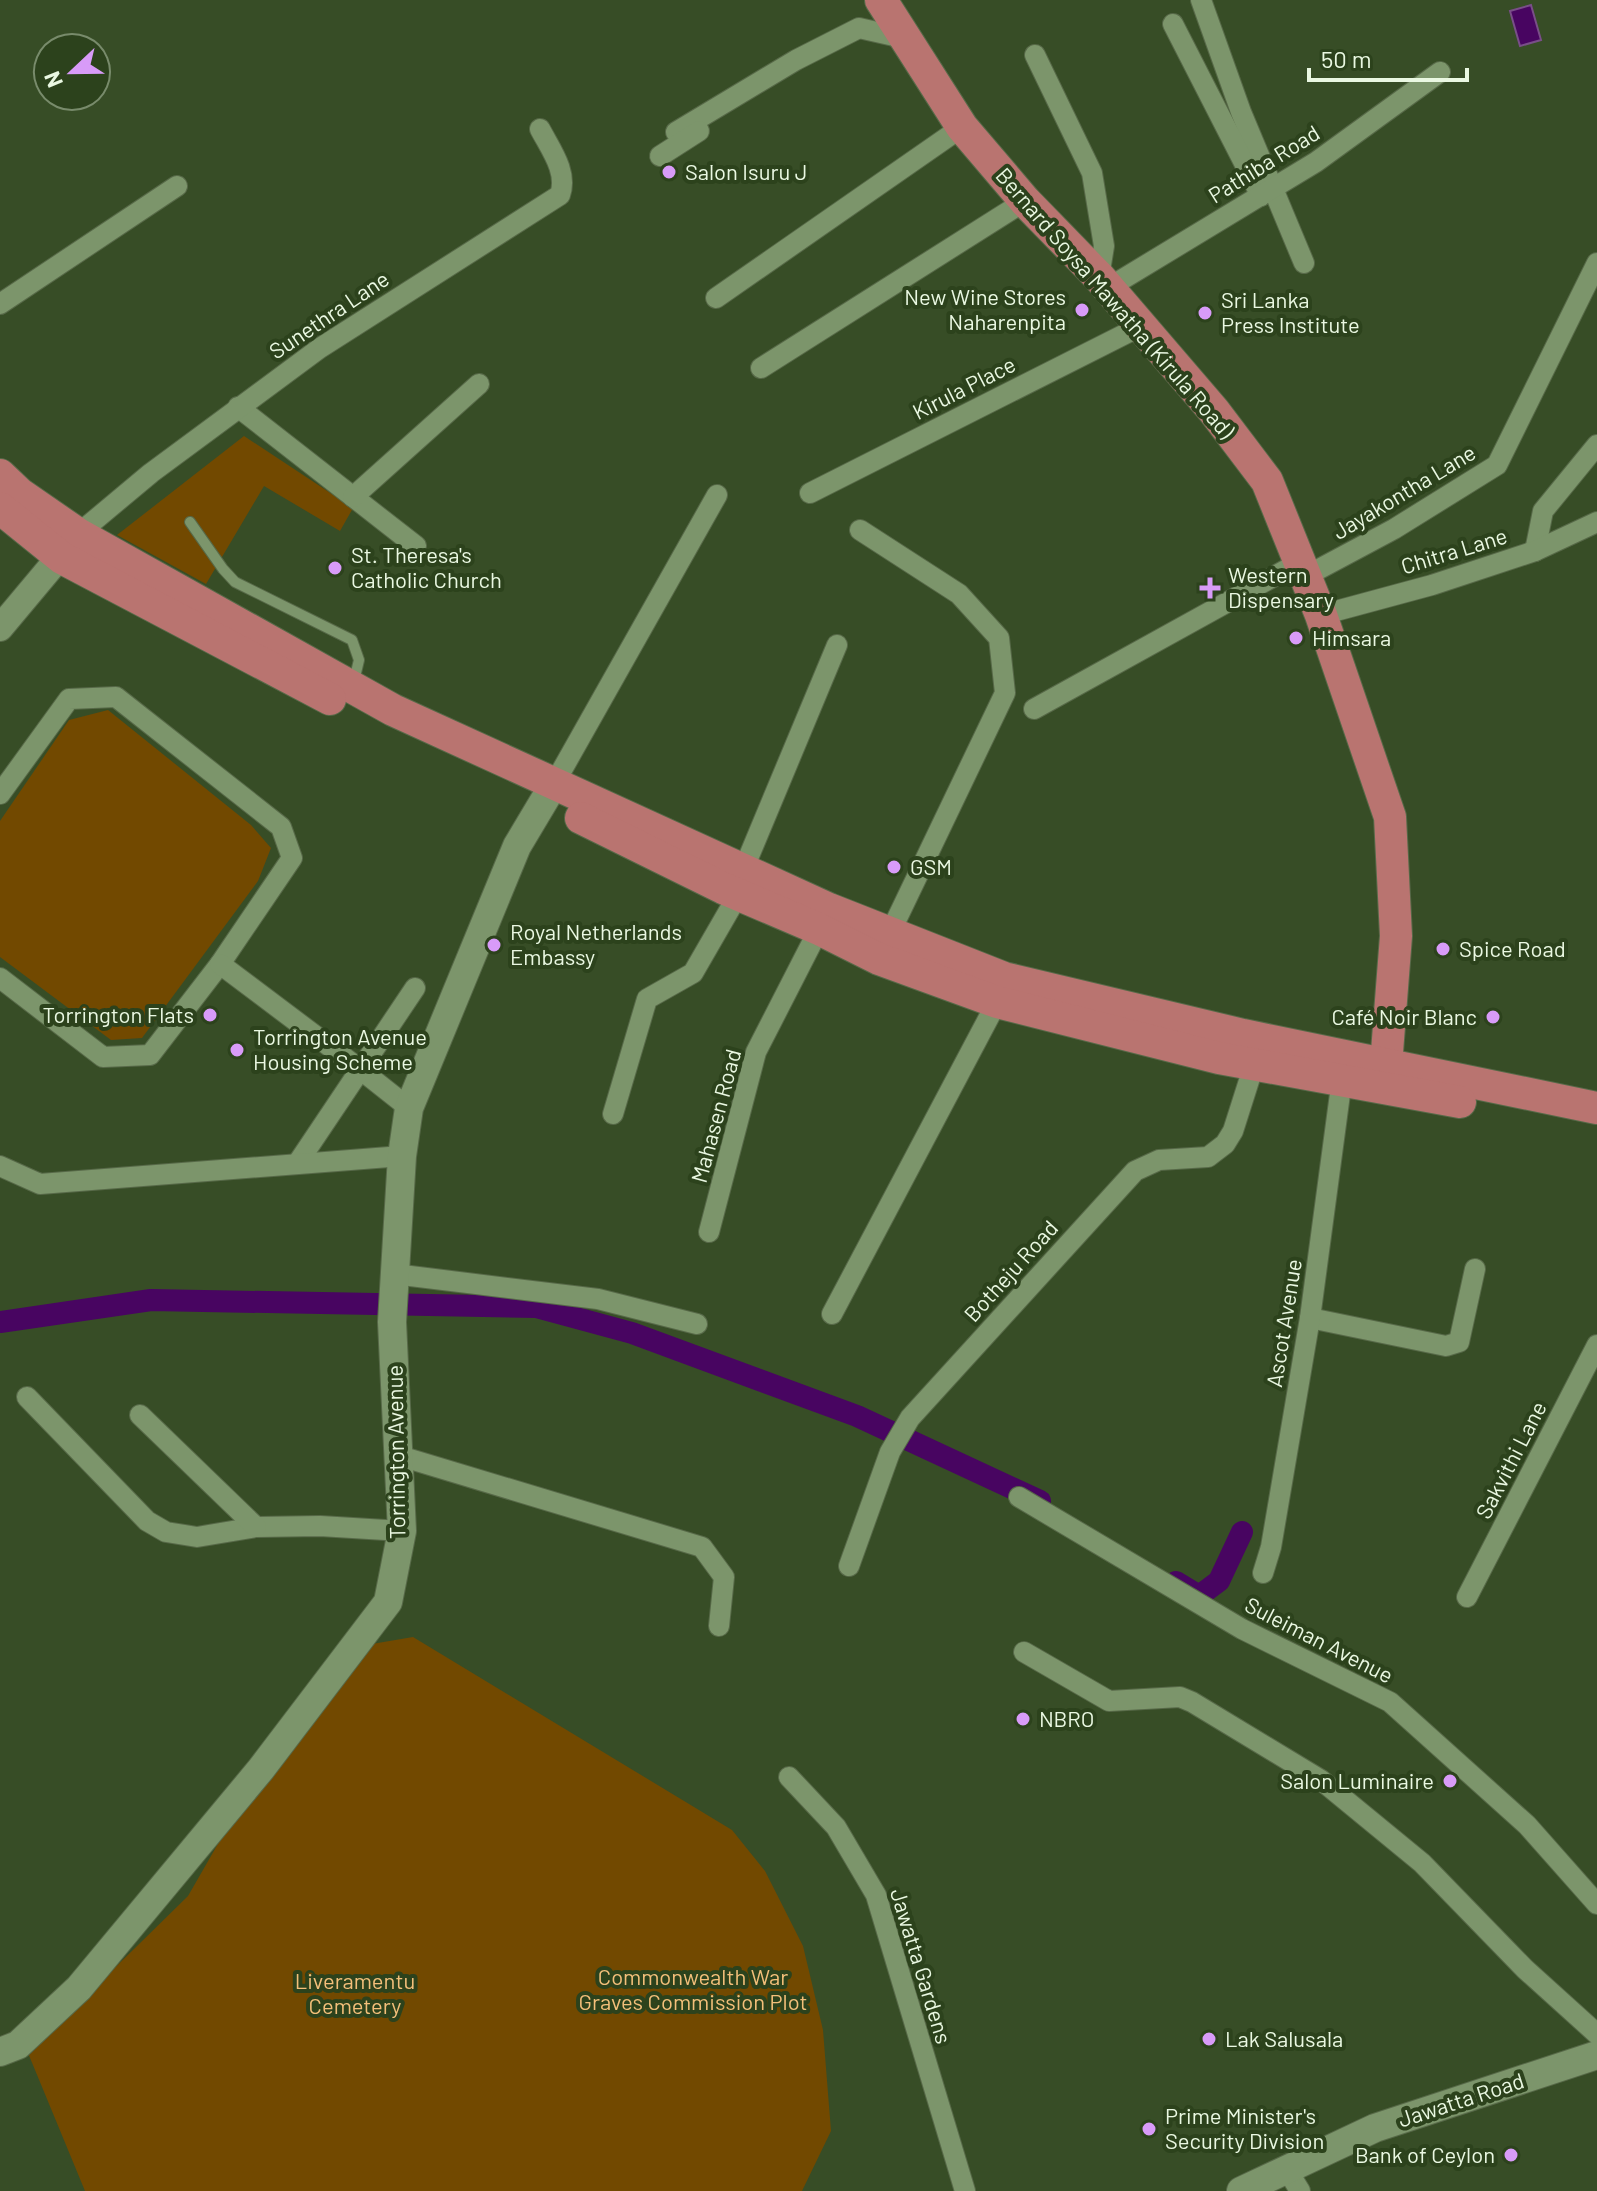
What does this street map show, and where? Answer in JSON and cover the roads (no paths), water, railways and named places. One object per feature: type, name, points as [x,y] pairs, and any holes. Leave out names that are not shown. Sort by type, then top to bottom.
[{"type":"main road","name":"Bernard Soysa Mawatha (Kirula Road)","points":[[881,0],[962,127],[1025,201],[1104,282],[1139,327],[1214,411],[1267,481],[1321,615],[1390,817],[1396,936],[1383,1076]]},
{"type":"main road","points":[[0,475],[70,546],[385,728],[549,793],[741,881],[829,909],[1004,978],[1243,1035],[1383,1076],[1597,1129]]},
{"type":"main road","points":[[3,518],[70,546],[353,687],[549,793]]},
{"type":"main road","name":"Torrington Avenue","points":[[0,2052],[18,2045],[79,1988],[261,1769],[388,1602],[402,1531],[392,1322],[402,1156],[409,1108],[517,846],[549,793]]},
{"type":"main road","points":[[741,881],[819,929],[879,959],[997,1002],[1254,1065],[1342,1079],[1383,1076],[1597,1108]]},
{"type":"main road","name":"Jawatta Road","points":[[1241,2191],[1293,2180],[1375,2128],[1597,2055]]},
{"type":"street","points":[[1201,0],[1267,192]]},
{"type":"street","points":[[1173,24],[1304,263]]},
{"type":"street","points":[[676,132],[830,41],[859,28],[903,38]]},
{"type":"street","points":[[660,156],[799,68],[830,41]]},
{"type":"street","points":[[1035,55],[1092,173],[1104,246],[1104,282]]},
{"type":"street","name":"Pathiba Road","points":[[1104,282],[1316,162],[1440,72]]},
{"type":"street","points":[[716,298],[962,127]]},
{"type":"street","name":"Sunethra Lane","points":[[70,546],[151,473],[320,348],[560,195],[564,184],[561,170],[540,129]]},
{"type":"street","points":[[0,304],[177,186]]},
{"type":"street","points":[[761,368],[1025,201]]},
{"type":"street","name":"Jayakontha Lane","points":[[1034,709],[1303,569],[1394,529],[1497,465],[1597,263]]},
{"type":"street","name":"Kirula Place","points":[[810,493],[1139,327]]},
{"type":"street","points":[[353,497],[479,384]]},
{"type":"street","points":[[238,407],[416,546]]},
{"type":"street","points":[[1535,551],[1543,511],[1597,445]]},
{"type":"street","points":[[549,793],[717,495]]},
{"type":"street","name":"Chitra Lane","points":[[1321,615],[1432,585],[1535,551],[1597,522]]},
{"type":"street","points":[[860,530],[959,594],[999,638],[1005,693],[890,933]]},
{"type":"street","points":[[0,628],[70,546]]},
{"type":"street","points":[[613,1114],[647,999],[693,973],[741,881],[837,645]]},
{"type":"street","points":[[0,794],[69,699],[116,697],[281,827],[292,858],[220,964],[150,1055],[103,1057],[0,978]]},
{"type":"street","name":"Mahasen Road","points":[[709,1232],[756,1052],[819,929]]},
{"type":"street","points":[[220,964],[409,1108]]},
{"type":"street","points":[[297,1164],[415,988]]},
{"type":"street","points":[[832,1314],[997,1002]]},
{"type":"street","name":"Botheju Road","points":[[849,1566],[890,1452],[910,1418],[1135,1171],[1159,1160],[1208,1157],[1225,1144],[1233,1131],[1254,1065]]},
{"type":"street","name":"Ascot Avenue","points":[[1263,1573],[1271,1547],[1310,1318],[1342,1079]]},
{"type":"street","points":[[0,1166],[40,1184],[402,1156]]},
{"type":"street","points":[[1310,1318],[1446,1346],[1459,1342],[1475,1269]]},
{"type":"street","points":[[394,1274],[598,1299],[697,1324]]},
{"type":"street","name":"Sakvithi Lane","points":[[1467,1597],[1597,1345]]},
{"type":"street","points":[[27,1397],[147,1521],[166,1532],[197,1537],[256,1527],[320,1526],[402,1531]]},
{"type":"street","points":[[140,1415],[256,1527]]},
{"type":"street","points":[[400,1456],[702,1547],[724,1577],[719,1626]]},
{"type":"street","name":"Suleiman Avenue","points":[[1019,1497],[1242,1629],[1390,1702],[1527,1825],[1597,1904]]},
{"type":"street","points":[[1024,1652],[1109,1701],[1180,1697],[1192,1702],[1321,1780],[1422,1863],[1525,1969],[1597,2034]]},
{"type":"street","name":"Jawatta Gardens","points":[[789,1777],[836,1827],[876,1895],[965,2191]]},
{"type":"lane","points":[[190,522],[235,582],[352,640],[359,660],[353,687]]},
{"type":"waterway","points":[[0,1322],[151,1300],[536,1307],[632,1333],[857,1416],[1040,1501]]},
{"type":"waterway","points":[[1176,1582],[1199,1596],[1219,1581],[1242,1532]]},
{"type":"place","name":"Salon Isuru J","points":[[669,172]]},
{"type":"place","name":"New Wine Stores Naharenpita","points":[[1082,310]]},
{"type":"place","name":"Sri Lanka Press Institute","points":[[1205,313]]},
{"type":"place","name":"St. Theresa's Catholic Church","points":[[335,568]]},
{"type":"place","name":"Western Dispensary","points":[[1210,588]]},
{"type":"place","name":"Himsara","points":[[1296,638]]},
{"type":"place","name":"GSM","points":[[894,867]]},
{"type":"place","name":"Royal Netherlands Embassy","points":[[494,945]]},
{"type":"place","name":"Spice Road","points":[[1443,949]]},
{"type":"place","name":"Torrington Flats","points":[[210,1015]]},
{"type":"place","name":"Café Noir Blanc","points":[[1493,1017]]},
{"type":"place","name":"Torrington Avenue Housing Scheme","points":[[237,1050]]},
{"type":"place","name":"NBRO","points":[[1023,1719]]},
{"type":"place","name":"Salon Luminaire","points":[[1450,1781]]},
{"type":"place","name":"Lak Salusala","points":[[1209,2039]]},
{"type":"place","name":"Prime Minister's Security Division","points":[[1149,2129]]},
{"type":"place","name":"Bank of Ceylon","points":[[1511,2155]]},
{"type":"park label","name":"Commonwealth War Graves Commission Plot","points":[[693,1990]]},
{"type":"park label","name":"Liveramentu Cemetery","points":[[355,1994]]}]
